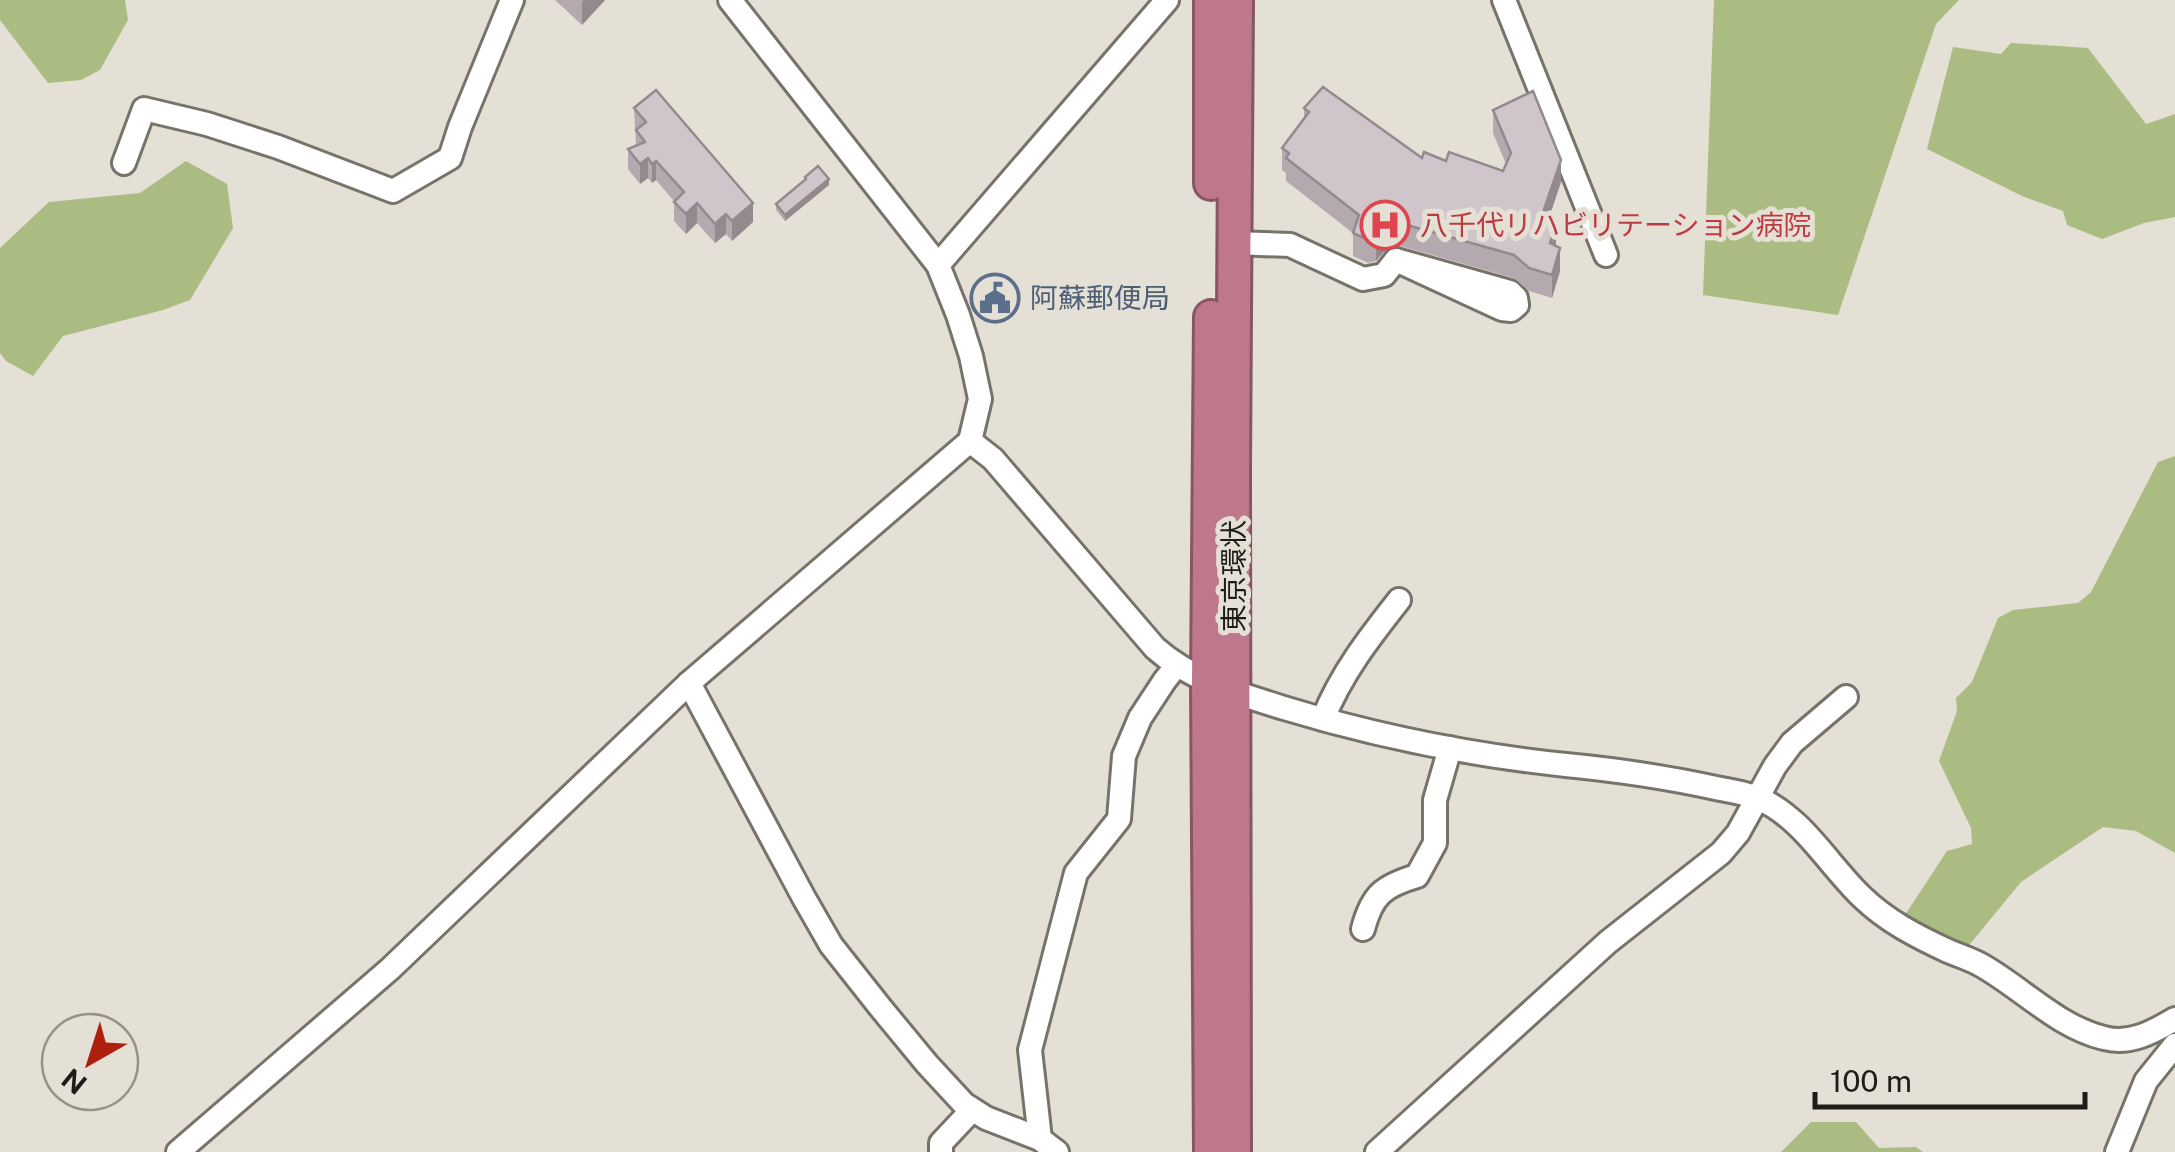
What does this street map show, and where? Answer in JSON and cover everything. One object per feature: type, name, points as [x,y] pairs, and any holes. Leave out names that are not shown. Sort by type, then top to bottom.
[{"type":"highway","name":"東京環状","points":[[1211,0],[1221,686],[1234,1152]]},
{"type":"highway","name":"東京環状","points":[[1211,1152],[1236,0]]},
{"type":"street","points":[[124,163],[144,109],[278,146],[393,191],[450,158],[512,0]]},
{"type":"street","points":[[178,1152],[390,969],[689,683],[970,441],[980,399],[958,314],[938,264],[730,0]]},
{"type":"street","points":[[938,264],[1168,0]]},
{"type":"street","points":[[1504,0],[1606,255]]},
{"type":"street","points":[[1233,243],[1290,245],[1363,280],[1384,276],[1396,260]]},
{"type":"street","points":[[970,441],[993,460],[1155,648],[1177,665],[1221,686],[1323,719],[1450,748],[1671,778],[1758,798],[1785,814],[1862,898],[1884,916],[1980,964],[2082,1030],[2107,1039],[2128,1040],[2175,1020]]},
{"type":"street","points":[[1323,719],[1359,650],[1400,600]]},
{"type":"street","points":[[1049,1146],[1030,1050],[1076,873],[1119,819],[1124,756],[1140,718],[1177,665]]},
{"type":"street","points":[[689,683],[831,945],[926,1064],[964,1104],[1049,1146]]},
{"type":"street","points":[[1377,1152],[1608,942],[1721,853],[1792,744],[1846,697]]},
{"type":"street","points":[[1363,929],[1377,895],[1397,882],[1417,876],[1434,842],[1434,800],[1450,748]]},
{"type":"street","points":[[2117,1152],[2146,1080],[2175,1045]]},
{"type":"street","points":[[941,1152],[941,1143],[972,1110]]},
{"type":"green space","points":[[0,0],[125,0],[128,20],[100,70],[81,80],[48,83],[0,20]]},
{"type":"green space","points":[[1714,0],[1959,0],[1936,24],[1838,315],[1703,295]]},
{"type":"green space","points":[[2011,43],[2088,48],[2146,124],[2175,114],[2175,217],[2144,223],[2102,239],[2067,225],[2063,211],[2022,196],[1927,149],[1953,47],[2001,54]]},
{"type":"green space","points":[[186,161],[227,184],[233,228],[190,300],[63,336],[33,376],[6,361],[0,353],[0,248],[49,202],[140,193]]},
{"type":"green space","points":[[2175,456],[2175,853],[2136,831],[2103,827],[2021,882],[1965,950],[1903,918],[1947,851],[1972,844],[1971,828],[1939,761],[1957,711],[1956,698],[1972,682],[1998,618],[2013,610],[2078,603],[2091,592],[2158,462]]},
{"type":"green space","points":[[1811,1122],[1856,1122],[1879,1148],[1916,1147],[1923,1152],[1781,1152]]},
{"type":"building","points":[[1323,87],[1422,158],[1424,152],[1446,161],[1449,152],[1503,171],[1511,153],[1493,110],[1533,91],[1561,160],[1541,218],[1556,224],[1550,243],[1560,248],[1552,275],[1529,268],[1514,255],[1400,223],[1387,226],[1376,239],[1353,233],[1359,215],[1286,158],[1289,153],[1282,148],[1309,112],[1304,108]]},
{"type":"building","points":[[656,90],[753,203],[732,221],[726,214],[715,224],[697,203],[686,214],[674,202],[684,192],[656,161],[652,164],[648,158],[640,164],[628,149],[645,142],[636,130],[646,122],[634,108]]},
{"type":"building","points":[[818,166],[829,179],[785,215],[776,204]]},
{"type":"place","name":"八千代リハビリテーション病院","points":[[1385,225]]},
{"type":"place","name":"阿蘇郵便局","points":[[995,298]]}]
